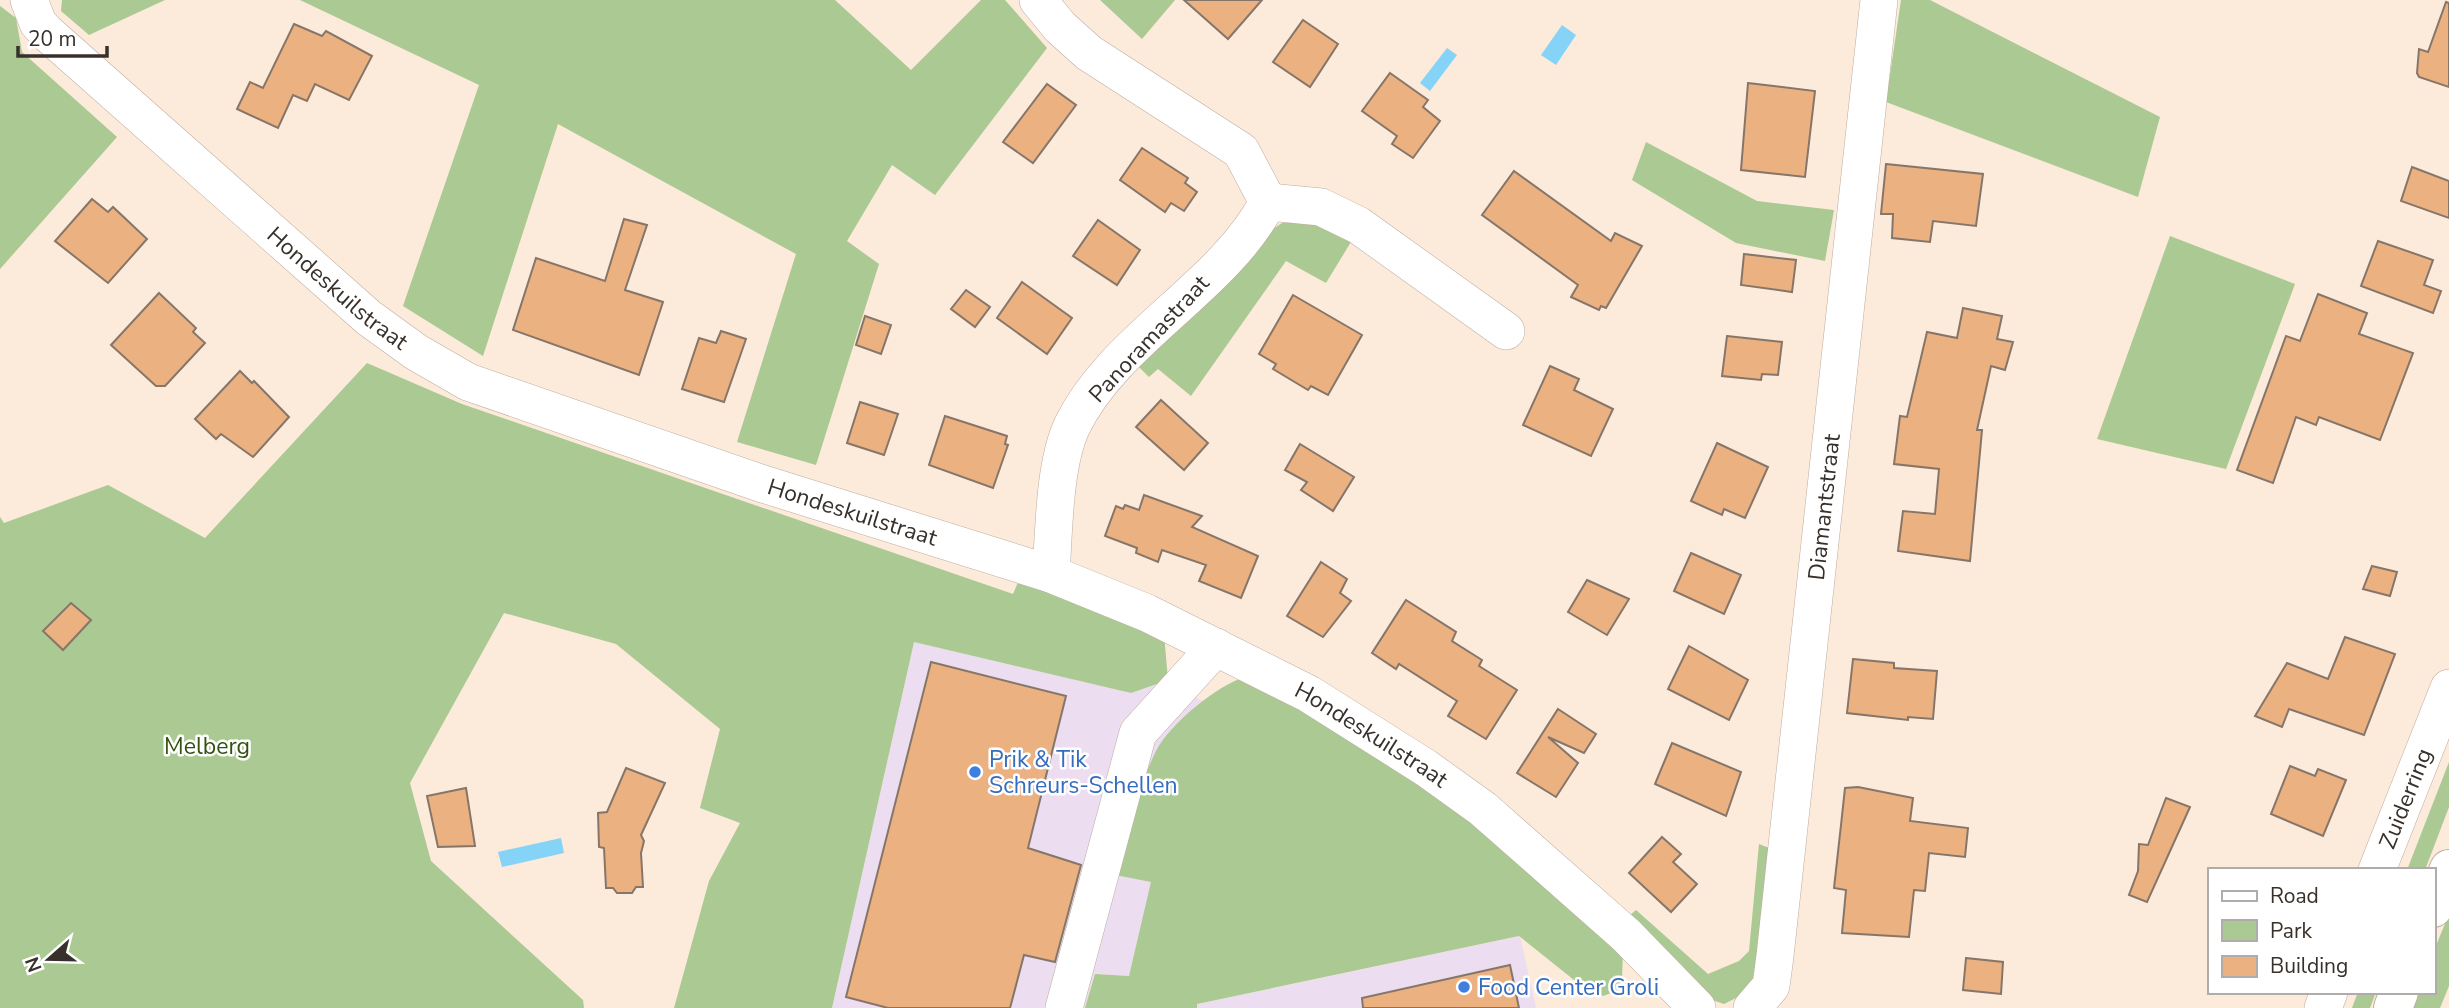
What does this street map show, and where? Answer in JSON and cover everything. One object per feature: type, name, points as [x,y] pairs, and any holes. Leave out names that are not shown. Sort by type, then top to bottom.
[{"type":"main road","points":[[2435,903],[2449,869]]},
{"type":"street","name":"Hondeskuilstraat","points":[[29,0],[38,23],[46,32],[359,309],[416,352],[468,382],[760,483],[1051,573],[1147,613],[1309,694],[1426,768],[1483,809],[1626,935],[1697,1008]]},
{"type":"street","points":[[1038,0],[1060,27],[1089,53],[1241,151],[1268,202],[1321,207],[1358,225],[1506,331]]},
{"type":"street","name":"Diamantstraat","points":[[1752,1008],[1771,986],[1775,956],[1879,0]]},
{"type":"street","name":"Panoramastraat","points":[[1051,573],[1057,494],[1071,428],[1097,386],[1234,250],[1258,222],[1268,202]]},
{"type":"street","points":[[1064,1008],[1138,733],[1216,647]]},
{"type":"street","name":"Zuiderring","points":[[2378,868],[2449,688]]},
{"type":"shaded area","points":[[914,642],[1131,693],[1168,680],[1202,701],[1157,749],[1110,874],[1152,882],[1129,976],[1095,974],[1085,1008],[832,1008]]},
{"type":"shaded area","points":[[1520,936],[1536,1008],[1197,1008],[1197,1004]]},
{"type":"green space","points":[[62,0],[165,0],[89,35],[61,11]]},
{"type":"green space","points":[[300,0],[835,0],[911,70],[981,0],[1005,0],[1047,48],[935,195],[892,165],[847,241],[879,264],[816,465],[737,442],[796,254],[558,124],[483,356],[403,306],[479,85]]},
{"type":"green space","points":[[1100,0],[1175,0],[1142,39]]},
{"type":"green space","points":[[1901,0],[1930,0],[2160,117],[2138,197],[1886,102]]},
{"type":"green space","points":[[0,6],[16,18],[22,52],[117,137],[0,269]]},
{"type":"green space","points":[[1646,142],[1757,201],[1834,210],[1825,261],[1736,243],[1632,180]]},
{"type":"green space","points":[[1305,219],[1354,237],[1326,283],[1286,261],[1191,396],[1158,369],[1149,377],[1138,366],[1262,236],[1282,223]]},
{"type":"green space","points":[[2170,236],[2295,284],[2226,469],[2097,439]]},
{"type":"green space","name":"Melberg","points":[[367,363],[462,404],[1013,594],[1019,580],[1164,634],[1168,680],[1131,693],[914,642],[832,1008],[674,1008],[709,881],[740,823],[700,808],[720,729],[616,644],[504,613],[410,783],[431,861],[583,1000],[584,1008],[0,1008],[0,517],[4,523],[108,485],[205,538]]},
{"type":"green space","points":[[1246,677],[1435,790],[1623,951],[1622,979],[1617,991],[1603,996],[1584,988],[1519,936],[1197,1004],[1197,1008],[1085,1008],[1095,974],[1129,976],[1151,882],[1110,874],[1156,751],[1172,729],[1195,707],[1222,688]]},
{"type":"green space","points":[[2449,762],[2449,807],[2426,868],[2408,868]]},
{"type":"green space","points":[[1759,844],[1774,850],[1752,990],[1724,1004],[1703,997],[1628,917],[1636,910],[1708,974],[1739,961],[1749,951]]},
{"type":"green space","points":[[2449,914],[2449,986],[2440,1008],[2412,1008],[2417,994],[2435,994],[2435,948]]},
{"type":"green space","points":[[2357,994],[2375,994],[2370,1008],[2352,1008]]},
{"type":"water","points":[[1562,25],[1576,35],[1556,65],[1541,55]]},
{"type":"water","points":[[1447,48],[1457,55],[1430,91],[1420,83]]},
{"type":"water","points":[[561,838],[564,853],[502,867],[498,852]]},
{"type":"building","points":[[1184,0],[1262,0],[1228,39]]},
{"type":"building","points":[[2446,2],[2449,3],[2449,87],[2419,77],[2417,73],[2419,49],[2428,52]]},
{"type":"building","points":[[1303,20],[1338,44],[1310,87],[1273,62]]},
{"type":"building","points":[[294,24],[322,36],[326,31],[372,56],[349,100],[315,84],[307,101],[293,95],[278,128],[237,109],[250,82],[263,88]]},
{"type":"building","points":[[1390,73],[1428,100],[1423,107],[1440,121],[1413,158],[1392,144],[1397,136],[1362,111]]},
{"type":"building","points":[[1748,83],[1815,91],[1805,177],[1741,170]]},
{"type":"building","points":[[1047,84],[1076,105],[1033,163],[1003,142]]},
{"type":"building","points":[[1142,148],[1188,178],[1185,183],[1197,192],[1184,211],[1171,203],[1165,212],[1120,180]]},
{"type":"building","points":[[1886,164],[1983,174],[1976,226],[1933,221],[1930,242],[1892,238],[1893,214],[1881,214]]},
{"type":"building","points":[[2412,167],[2449,181],[2449,218],[2401,201]]},
{"type":"building","points":[[1514,171],[1611,241],[1615,233],[1642,246],[1606,308],[1601,306],[1599,310],[1571,297],[1578,285],[1482,215]]},
{"type":"building","points":[[92,199],[108,212],[113,207],[147,239],[108,283],[55,241]]},
{"type":"building","points":[[624,219],[647,225],[625,290],[663,302],[639,375],[513,330],[536,258],[605,281]]},
{"type":"building","points":[[1098,220],[1140,250],[1117,285],[1073,256]]},
{"type":"building","points":[[2378,241],[2433,260],[2424,285],[2441,291],[2433,313],[2361,286]]},
{"type":"building","points":[[1744,254],[1796,260],[1792,292],[1741,285]]},
{"type":"building","points":[[1022,282],[1072,318],[1047,354],[997,318]]},
{"type":"building","points":[[966,290],[990,307],[975,327],[951,309]]},
{"type":"building","points":[[159,293],[196,328],[193,332],[205,343],[165,386],[156,386],[111,345]]},
{"type":"building","points":[[2318,294],[2367,313],[2359,334],[2413,353],[2380,440],[2319,417],[2316,425],[2296,417],[2273,483],[2237,470],[2286,336],[2300,341]]},
{"type":"building","points":[[1293,295],[1362,335],[1328,395],[1311,386],[1308,390],[1273,369],[1276,364],[1259,354]]},
{"type":"building","points":[[1963,308],[2002,316],[1997,339],[2013,342],[2005,370],[1991,366],[1977,430],[1982,430],[1970,561],[1898,551],[1903,511],[1935,514],[1939,469],[1894,464],[1900,416],[1907,417],[1927,332],[1957,338]]},
{"type":"building","points":[[865,316],[891,325],[881,354],[856,345]]},
{"type":"building","points":[[721,331],[746,339],[724,402],[682,389],[699,338],[716,343]]},
{"type":"building","points":[[1727,336],[1782,342],[1778,375],[1762,374],[1761,380],[1722,376]]},
{"type":"building","points":[[1550,366],[1579,379],[1574,390],[1613,409],[1591,456],[1523,425]]},
{"type":"building","points":[[240,371],[252,383],[254,381],[289,417],[253,457],[221,434],[216,439],[195,419]]},
{"type":"building","points":[[1161,400],[1208,443],[1184,470],[1136,427]]},
{"type":"building","points":[[860,402],[898,414],[884,455],[847,443]]},
{"type":"building","points":[[945,416],[1007,436],[1005,444],[1008,445],[993,488],[929,465]]},
{"type":"building","points":[[1717,443],[1768,467],[1745,518],[1724,509],[1722,515],[1691,501]]},
{"type":"building","points":[[1300,444],[1354,477],[1333,511],[1301,490],[1307,482],[1285,470]]},
{"type":"building","points":[[1144,495],[1202,516],[1192,527],[1258,556],[1241,598],[1199,581],[1206,565],[1162,550],[1158,562],[1136,553],[1137,548],[1105,536],[1116,506],[1123,509],[1125,505],[1139,510]]},
{"type":"building","points":[[1691,553],[1741,575],[1724,614],[1674,591]]},
{"type":"building","points":[[1321,562],[1347,579],[1340,593],[1351,601],[1323,637],[1287,616]]},
{"type":"building","points":[[2372,566],[2397,572],[2390,596],[2363,589]]},
{"type":"building","points":[[1587,580],[1629,599],[1607,635],[1568,612]]},
{"type":"building","points":[[1406,600],[1456,632],[1452,641],[1482,660],[1479,666],[1517,690],[1486,739],[1448,716],[1457,701],[1399,664],[1396,669],[1372,653]]},
{"type":"building","points":[[71,603],[91,620],[63,650],[43,631]]},
{"type":"building","points":[[2345,637],[2395,654],[2364,735],[2289,709],[2282,727],[2255,716],[2287,663],[2328,679]]},
{"type":"building","points":[[1689,646],[1748,680],[1729,720],[1668,689]]},
{"type":"building","points":[[1853,659],[1894,663],[1894,668],[1937,671],[1933,719],[1908,717],[1908,720],[1847,713]]},
{"type":"building","name":"Prik & Tik Schreurs-Schellen","points":[[931,662],[1066,696],[1028,848],[1081,865],[1055,962],[1024,955],[1010,1008],[888,1008],[846,997]]},
{"type":"building","points":[[1558,709],[1596,734],[1584,753],[1548,737],[1578,763],[1556,797],[1517,773]]},
{"type":"building","points":[[1672,743],[1741,772],[1726,816],[1655,784]]},
{"type":"building","points":[[2290,766],[2315,776],[2318,769],[2346,780],[2323,836],[2271,814]]},
{"type":"building","points":[[626,768],[665,783],[641,835],[644,841],[641,853],[643,887],[636,887],[632,893],[617,893],[613,888],[606,888],[604,848],[599,847],[598,813],[607,812]]},
{"type":"building","points":[[1858,787],[1913,798],[1910,821],[1968,828],[1965,857],[1929,853],[1925,891],[1914,890],[1909,937],[1842,933],[1846,890],[1834,888],[1845,788]]},
{"type":"building","points":[[466,788],[475,846],[438,847],[427,796]]},
{"type":"building","points":[[2166,798],[2190,807],[2147,902],[2129,895],[2138,871],[2139,844],[2148,845]]},
{"type":"building","points":[[1662,837],[1681,854],[1673,862],[1697,884],[1671,912],[1629,873]]},
{"type":"building","points":[[1966,958],[2003,962],[2001,994],[1963,990]]},
{"type":"building","name":"Food Center Groli","points":[[1510,965],[1519,1008],[1363,1008],[1362,998]]},
{"type":"place","name":"Prik & Tik Schreurs-Schellen","points":[[975,772]]},
{"type":"place","name":"Food Center Groli","points":[[1464,987]]}]
